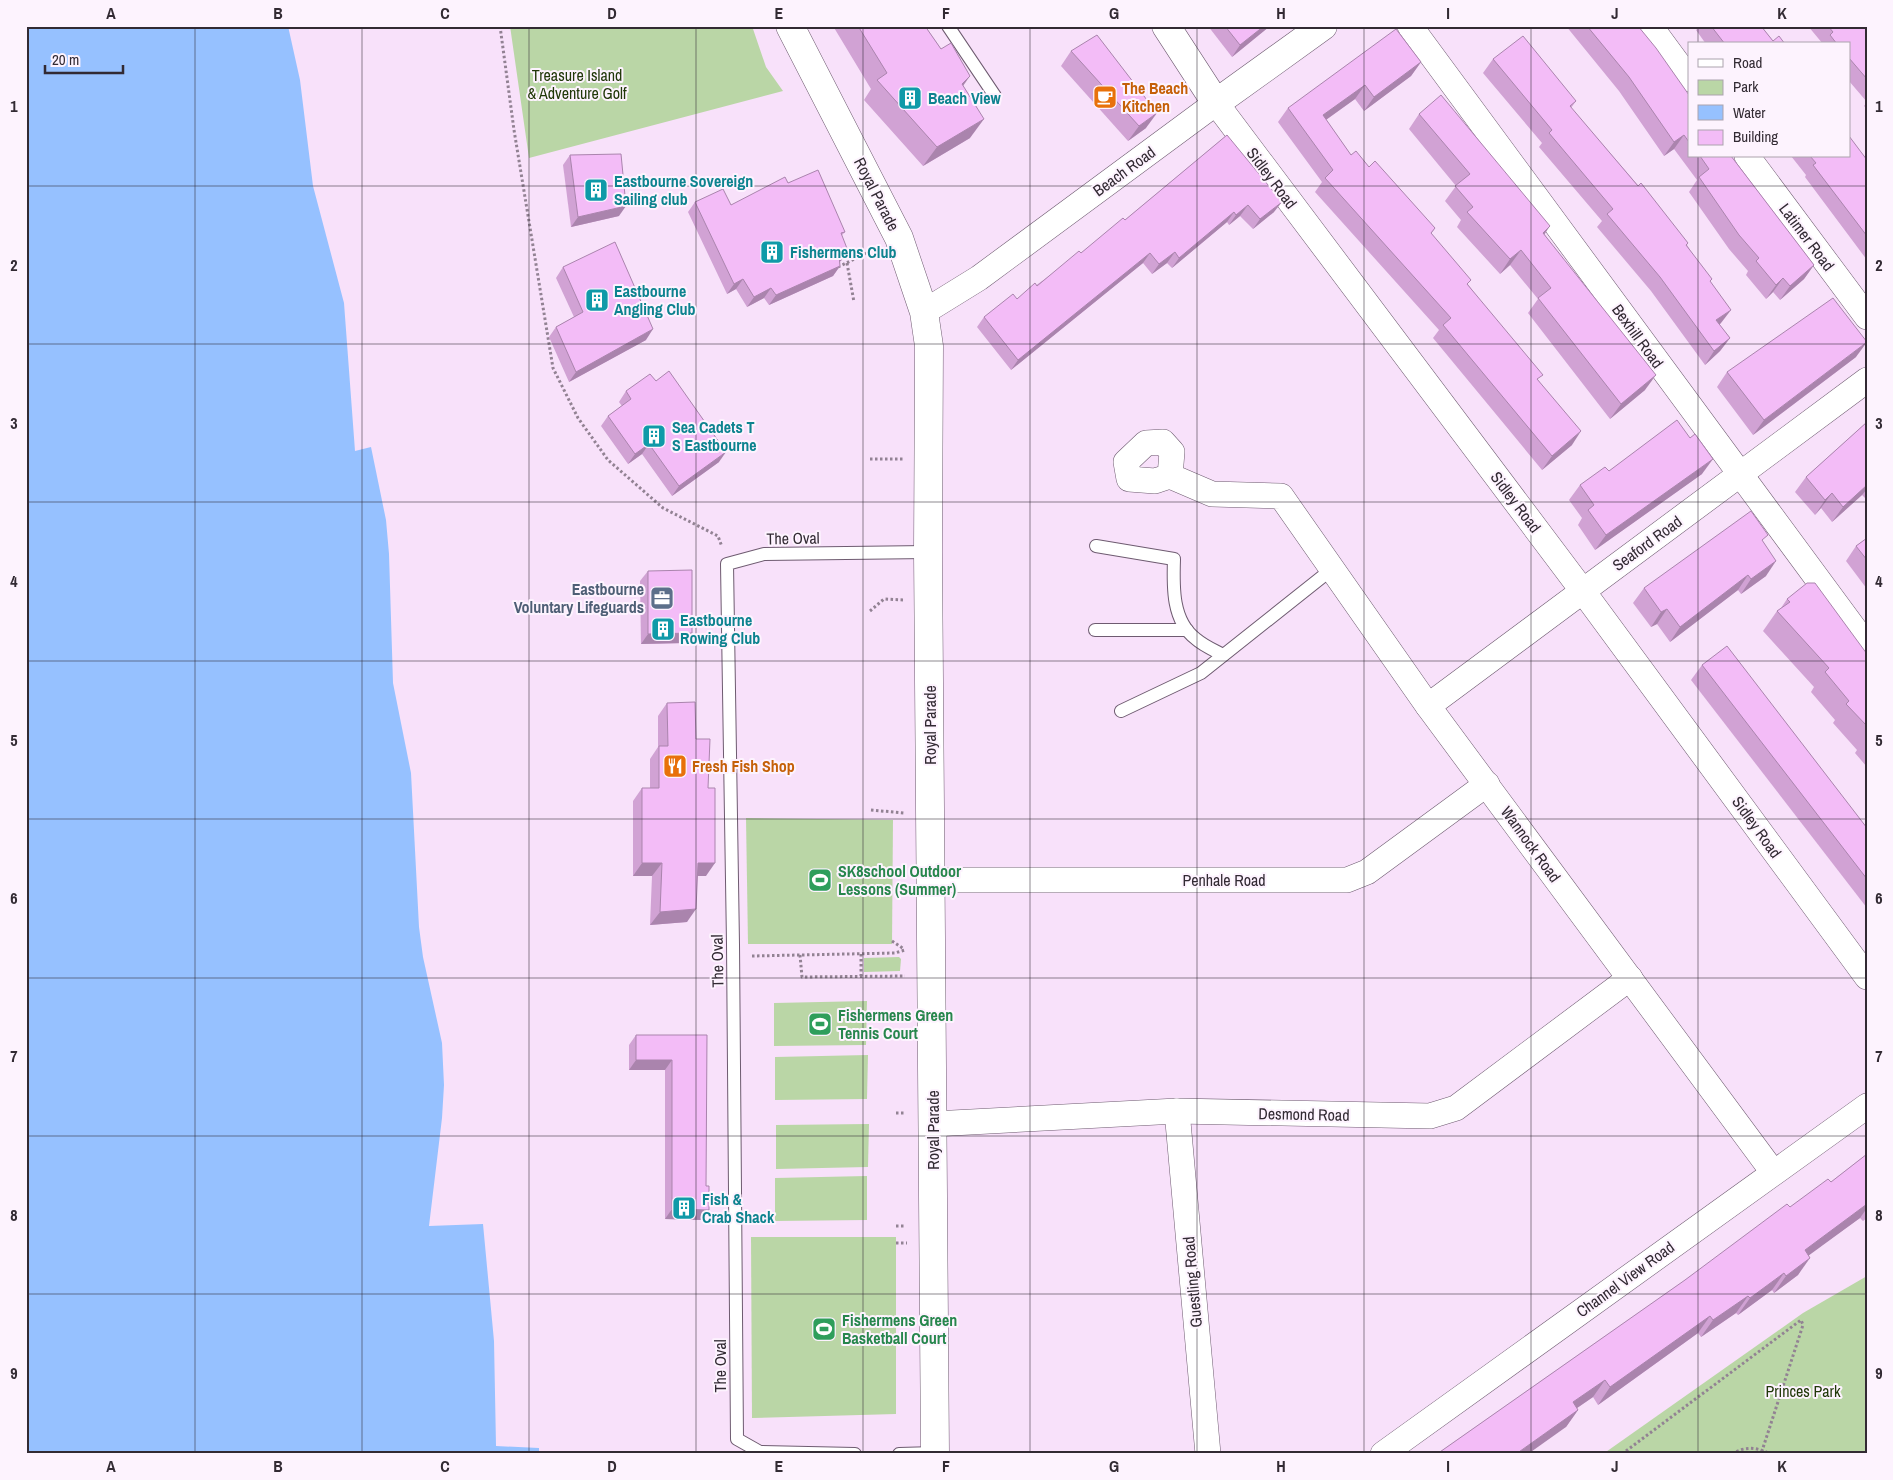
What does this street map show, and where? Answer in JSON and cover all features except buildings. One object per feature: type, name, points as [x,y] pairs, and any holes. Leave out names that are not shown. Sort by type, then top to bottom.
[{"type":"street","name":"Royal Parade","points":[[790,26],[899,238],[924,312],[929,346],[928,552],[935,1453]]},
{"type":"street","name":"Sidley Road","points":[[1166,26],[1216,103],[1582,590],[1867,977]]},
{"type":"street","name":"Beach Road","points":[[924,312],[979,278],[1323,26]]},
{"type":"street","name":"Bexhill Road","points":[[1410,26],[1867,646]]},
{"type":"street","points":[[1650,26],[1688,78]]},
{"type":"street","name":"Latimer Road","points":[[1748,158],[1867,317]]},
{"type":"street","name":"Seaford Road","points":[[1428,706],[1867,380]]},
{"type":"street","name":"Wannock Road","points":[[1170,476],[1212,494],[1281,496],[1428,706],[1773,1172]]},
{"type":"street","name":"Penhale Road","points":[[930,880],[1346,880],[1367,872],[1487,784]]},
{"type":"street","name":"Desmond Road","points":[[933,1124],[1177,1111],[1430,1116],[1456,1108],[1630,978]]},
{"type":"street","name":"Channel View Road","points":[[1384,1454],[1867,1106]]},
{"type":"street","name":"Guestling Road","points":[[1177,1111],[1208,1454]]},
{"type":"lane","points":[[948,26],[995,96]]},
{"type":"lane","points":[[1096,546],[1174,560],[1175,595],[1180,621],[1195,639],[1223,655]]},
{"type":"lane","name":"The Oval","points":[[855,1454],[760,1452],[737,1439],[733,944],[727,564],[764,554],[928,552]]},
{"type":"lane","points":[[1121,710],[1201,673],[1332,569]]},
{"type":"lane","points":[[1095,630],[1187,630]]},
{"type":"lane","points":[[899,1454],[935,1453]]},
{"type":"path","points":[[500,26],[514,130],[553,368],[578,418],[608,460],[663,508],[718,536],[727,564]]},
{"type":"path","points":[[833,269],[878,246]]},
{"type":"path","points":[[847,263],[854,302]]},
{"type":"path","points":[[870,459],[903,459]]},
{"type":"path","points":[[870,611],[884,599],[904,600]]},
{"type":"path","points":[[871,810],[905,814]]},
{"type":"path","points":[[733,944],[742,945],[746,956],[894,953],[906,950],[892,941]]},
{"type":"path","points":[[861,954],[861,976]]},
{"type":"path","points":[[800,955],[802,977],[906,976]]},
{"type":"path","points":[[896,1113],[906,1113]]},
{"type":"path","points":[[896,1226],[907,1226]]},
{"type":"path","points":[[896,1243],[907,1243]]},
{"type":"path","points":[[1622,1454],[1801,1320],[1803,1325],[1761,1452]]},
{"type":"path","points":[[1732,1454],[1747,1448],[1770,1454]]},
{"type":"green space","name":"Treasure Island & Adventure Golf","points":[[510,26],[752,26],[766,67],[783,91],[529,158]]},
{"type":"green space","name":"SK8school Outdoor Lessons (Summer)","points":[[746,818],[893,820],[892,944],[748,944]]},
{"type":"green space","points":[[899,957],[901,959],[900,971],[864,972],[864,958]]},
{"type":"green space","name":"Fishermens Green Tennis Court","points":[[867,1001],[866,1045],[774,1046],[774,1003]]},
{"type":"green space","name":"Fishermens Green Tennis Court","points":[[868,1055],[867,1099],[775,1100],[775,1057]]},
{"type":"green space","points":[[869,1124],[868,1167],[776,1169],[776,1125]]},
{"type":"green space","points":[[867,1176],[867,1220],[775,1221],[775,1178]]},
{"type":"green space","name":"Fishermens Green Basketball Court","points":[[751,1237],[896,1237],[896,1414],[752,1418]]},
{"type":"green space","name":"Princes Park","points":[[1867,1276],[1867,1454],[1603,1454],[1803,1313]]},
{"type":"water","points":[[26,26],[288,26],[300,80],[313,186],[344,303],[355,451],[371,447],[386,520],[389,554],[393,683],[411,773],[419,927],[423,957],[442,1043],[444,1085],[442,1118],[429,1226],[483,1224],[494,1341],[496,1446],[539,1448],[539,1454],[26,1454]]},
{"type":"place","name":"The Beach Kitchen","points":[[1105,97]]},
{"type":"place","name":"Beach View","points":[[910,98]]},
{"type":"place","name":"Eastbourne Sovereign Sailing club","points":[[596,190]]},
{"type":"place","name":"Fishermens Club","points":[[772,252]]},
{"type":"place","name":"Eastbourne Angling Club","points":[[597,300]]},
{"type":"place","name":"Sea Cadets T S Eastbourne","points":[[654,436]]},
{"type":"place","name":"Eastbourne Voluntary Lifeguards","points":[[662,598]]},
{"type":"place","name":"Eastbourne Rowing Club","points":[[663,629]]},
{"type":"place","name":"Fresh Fish Shop","points":[[675,766]]},
{"type":"place","name":"SK8school Outdoor Lessons (Summer)","points":[[820,880]]},
{"type":"place","name":"Fishermens Green Tennis Court","points":[[820,1024]]},
{"type":"place","name":"Fish & Crab Shack","points":[[684,1208]]},
{"type":"place","name":"Fishermens Green Basketball Court","points":[[824,1329]]}]
